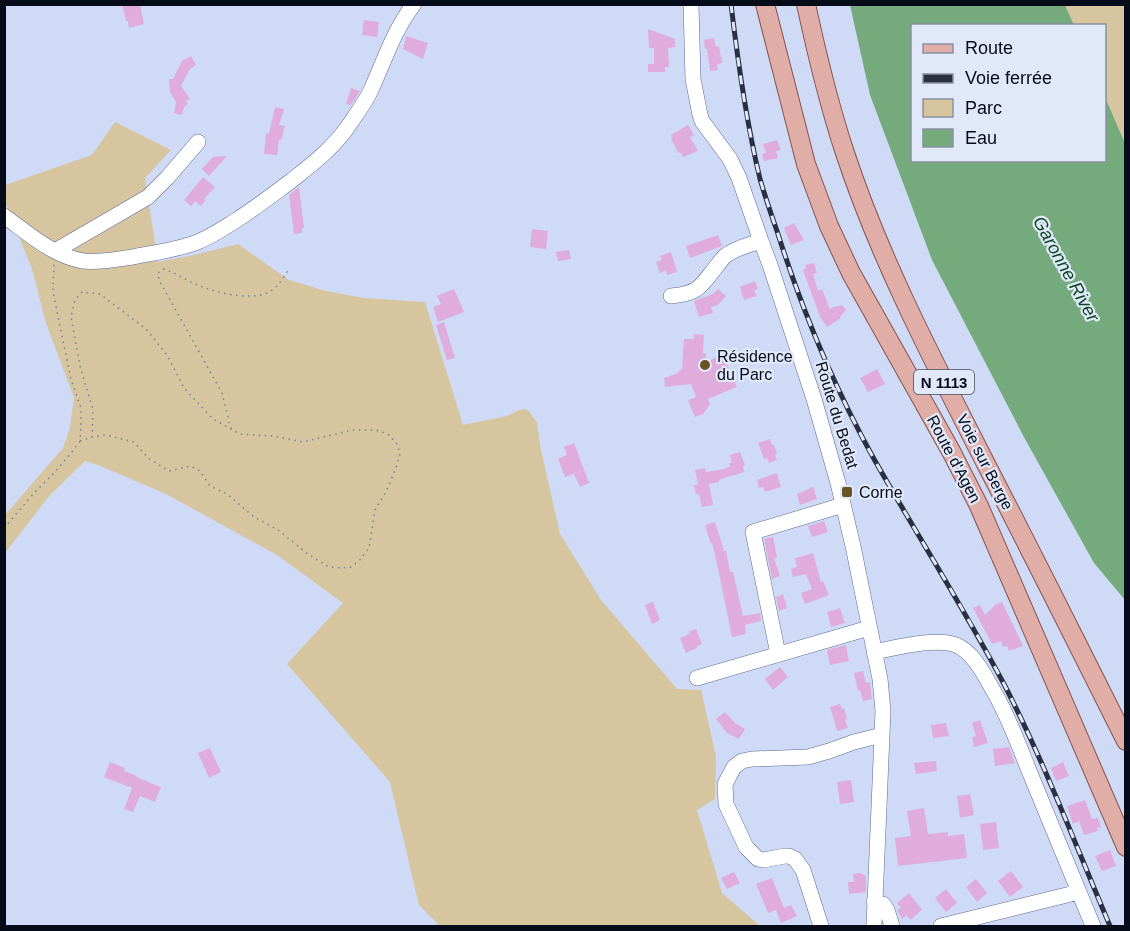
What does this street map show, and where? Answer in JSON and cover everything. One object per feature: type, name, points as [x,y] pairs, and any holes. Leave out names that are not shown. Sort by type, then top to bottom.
[{"type":"main road","name":"Route d'Agen","points":[[765,4],[806,165],[829,226],[851,273],[952,453],[979,506],[1125,847]]},
{"type":"main road","name":"Voie sur Berge","points":[[806,4],[820,70],[845,154],[875,235],[922,339],[1044,576],[1125,741]]},
{"type":"street","points":[[4,216],[58,252],[85,261],[101,261],[161,252],[197,242],[219,231],[256,208],[319,159],[346,129],[370,92],[399,25],[414,4]]},
{"type":"street","name":"Route du Bedat","points":[[691,4],[693,79],[700,115],[730,159],[739,177],[814,399],[843,505],[880,680],[883,711],[874,927]]},
{"type":"street","points":[[58,252],[148,197],[198,142]]},
{"type":"street","points":[[671,296],[694,292],[726,255],[761,242]]},
{"type":"street","points":[[778,654],[753,532],[843,505]]},
{"type":"street","points":[[697,678],[869,628]]},
{"type":"street","points":[[874,652],[940,642],[956,645],[975,661],[994,691],[1011,729],[1093,927]]},
{"type":"street","points":[[821,927],[803,870],[795,859],[784,856],[763,860],[746,847],[726,804],[725,784],[734,767],[742,761],[808,757],[882,735]]},
{"type":"street","points":[[941,927],[1078,891]]},
{"type":"street","points":[[874,902],[883,904],[892,927]]},
{"type":"path","points":[[4,528],[80,441],[81,408],[71,379],[53,289],[54,264],[58,252]]},
{"type":"path","points":[[231,429],[222,393],[159,280],[158,273],[163,269],[196,284],[229,295],[252,296],[268,293],[289,269]]},
{"type":"path","points":[[80,441],[105,435],[134,441],[148,458],[169,471],[190,466],[200,471],[210,486],[227,494],[254,517],[278,530],[309,555],[329,567],[342,568],[351,567],[369,548],[375,510],[386,492],[400,454],[397,444],[388,434],[376,430],[352,430],[303,442],[273,436],[240,434],[213,419],[184,388],[167,355],[146,329],[100,294],[82,292],[75,300],[71,317],[80,366],[93,410],[92,437]]},
{"type":"green space","points":[[1065,5],[1125,5],[1125,146],[1106,99],[1106,24],[1074,24]]},
{"type":"green space","points":[[115,122],[171,150],[145,178],[158,262],[238,244],[289,280],[326,291],[364,298],[425,302],[463,425],[507,416],[519,410],[529,411],[537,423],[560,534],[601,600],[677,689],[701,690],[716,757],[715,799],[697,810],[722,893],[760,926],[440,926],[419,905],[390,782],[287,664],[343,603],[277,555],[166,494],[85,461],[50,495],[5,553],[5,515],[63,448],[70,428],[74,398],[46,323],[32,269],[5,202],[5,185],[92,155]]},
{"type":"water","name":"Garonne River","points":[[850,5],[1065,5],[1074,24],[911,24],[911,162],[1106,162],[1106,99],[1126,146],[1125,600],[1094,563],[1025,439],[932,260],[870,95]]},
{"type":"building","points":[[122,4],[140,4],[144,24],[129,28]]},
{"type":"building","points":[[364,20],[379,22],[377,37],[362,35]]},
{"type":"building","points":[[648,29],[675,39],[675,47],[668,48],[669,67],[665,67],[665,72],[648,72],[648,64],[654,64],[654,48],[649,48]]},
{"type":"building","points":[[406,36],[428,43],[423,59],[403,49]]},
{"type":"building","points":[[714,38],[716,47],[719,46],[722,63],[717,64],[718,70],[710,71],[704,40]]},
{"type":"building","points":[[191,56],[196,65],[190,69],[181,86],[190,99],[186,101],[188,104],[184,107],[182,115],[174,113],[176,102],[170,92],[169,79],[173,79],[182,61]]},
{"type":"building","points":[[351,88],[360,91],[351,105],[346,104]]},
{"type":"building","points":[[275,107],[284,109],[279,125],[285,126],[281,140],[279,140],[277,155],[264,154],[266,133],[269,134]]},
{"type":"building","points":[[688,125],[694,135],[690,137],[698,151],[683,157],[680,152],[678,153],[671,135]]},
{"type":"building","points":[[777,140],[781,150],[776,151],[778,158],[764,161],[762,154],[766,153],[763,144]]},
{"type":"building","points":[[227,156],[209,176],[202,169],[213,157]]},
{"type":"building","points":[[203,177],[215,187],[201,206],[195,201],[191,206],[184,200]]},
{"type":"building","points":[[299,187],[304,228],[302,228],[302,233],[294,234],[289,195]]},
{"type":"building","points":[[794,223],[804,240],[791,245],[784,228]]},
{"type":"building","points":[[532,229],[548,231],[546,249],[530,247]]},
{"type":"building","points":[[718,235],[722,246],[690,258],[686,246]]},
{"type":"building","points":[[569,250],[571,259],[558,261],[556,252]]},
{"type":"building","points":[[671,252],[677,272],[667,275],[666,270],[660,273],[656,262],[662,260],[660,256]]},
{"type":"building","points":[[814,263],[817,273],[813,274],[818,291],[822,289],[830,309],[842,305],[846,310],[841,318],[827,327],[820,317],[803,270],[806,268],[805,265]]},
{"type":"building","points":[[755,281],[758,289],[754,291],[757,296],[744,300],[740,287]]},
{"type":"building","points":[[454,289],[464,312],[438,322],[433,307],[441,304],[437,296]]},
{"type":"building","points":[[718,289],[726,296],[718,305],[711,307],[713,313],[699,317],[694,301],[713,294]]},
{"type":"building","points":[[444,322],[455,358],[447,360],[436,325]]},
{"type":"building","name":"Résidence du Parc","points":[[694,334],[704,335],[703,353],[706,354],[706,362],[717,357],[718,360],[724,358],[737,387],[708,399],[710,404],[703,414],[695,417],[688,400],[696,397],[691,384],[665,387],[664,378],[682,369],[684,339],[694,339]]},
{"type":"building","points":[[877,369],[885,384],[868,392],[860,378]]},
{"type":"building","points":[[770,439],[777,454],[775,455],[777,460],[769,463],[767,458],[764,459],[758,443]]},
{"type":"building","points":[[574,443],[589,483],[580,487],[574,474],[565,477],[558,459],[567,455],[564,447]]},
{"type":"building","points":[[740,452],[745,465],[743,466],[744,472],[709,484],[713,505],[702,507],[694,485],[698,484],[695,470],[705,468],[706,472],[730,467],[729,463],[732,463],[730,455]]},
{"type":"building","points":[[777,473],[781,487],[765,492],[763,487],[759,488],[757,480]]},
{"type":"building","points":[[813,487],[817,499],[800,505],[797,494]]},
{"type":"building","points":[[824,521],[828,532],[812,537],[808,526]]},
{"type":"building","points":[[715,522],[724,551],[726,551],[730,572],[733,572],[743,616],[760,613],[761,621],[745,625],[746,634],[732,637],[715,554],[705,525]]},
{"type":"building","points":[[773,537],[777,557],[774,558],[780,576],[772,579],[764,539]]},
{"type":"building","points":[[813,553],[821,582],[823,581],[829,595],[805,604],[801,593],[812,589],[806,574],[793,577],[791,569],[797,567],[795,558]]},
{"type":"building","points":[[783,594],[787,608],[779,611],[776,597]]},
{"type":"building","points":[[653,602],[660,620],[652,624],[645,605]]},
{"type":"building","points":[[1002,602],[1023,646],[1009,651],[1007,646],[1003,647],[1001,641],[992,644],[973,608],[980,605],[985,615],[995,605]]},
{"type":"building","points":[[840,608],[845,623],[831,627],[827,612]]},
{"type":"building","points":[[696,629],[702,644],[686,653],[680,638]]},
{"type":"building","points":[[846,645],[849,661],[830,665],[827,650]]},
{"type":"building","points":[[780,667],[788,677],[773,690],[765,679]]},
{"type":"building","points":[[863,671],[866,683],[870,682],[872,699],[863,701],[854,673]]},
{"type":"building","points":[[840,704],[842,709],[844,708],[848,728],[837,731],[830,707]]},
{"type":"building","points":[[725,712],[735,723],[745,729],[739,739],[727,733],[716,719]]},
{"type":"building","points":[[980,720],[988,743],[974,747],[972,737],[976,736],[972,723]]},
{"type":"building","points":[[946,723],[949,736],[933,738],[931,725]]},
{"type":"building","points":[[1009,747],[1015,763],[995,766],[993,749]]},
{"type":"building","points":[[210,748],[221,772],[209,778],[198,753]]},
{"type":"building","points":[[936,761],[937,771],[916,774],[914,763]]},
{"type":"building","points":[[110,762],[125,768],[124,771],[136,777],[161,787],[155,802],[140,796],[133,812],[124,809],[132,788],[104,777]]},
{"type":"building","points":[[1063,762],[1069,776],[1056,781],[1051,768]]},
{"type":"building","points":[[851,780],[854,802],[840,804],[837,782]]},
{"type":"building","points":[[970,794],[974,815],[960,818],[957,796]]},
{"type":"building","points":[[1085,800],[1092,819],[1098,818],[1101,827],[1097,828],[1098,831],[1084,835],[1079,821],[1073,824],[1067,806]]},
{"type":"building","points":[[924,808],[928,834],[948,832],[948,836],[964,834],[967,858],[898,866],[895,838],[911,836],[907,811]]},
{"type":"building","points":[[996,822],[999,848],[983,850],[980,824]]},
{"type":"building","points":[[1110,850],[1116,866],[1102,871],[1095,856]]},
{"type":"building","points":[[1011,871],[1023,887],[1010,897],[998,881]]},
{"type":"building","points":[[734,872],[740,883],[727,889],[721,878]]},
{"type":"building","points":[[860,873],[866,876],[866,892],[849,894],[848,882],[854,882],[853,874]]},
{"type":"building","points":[[772,878],[784,908],[791,905],[797,916],[781,923],[776,910],[768,913],[756,884]]},
{"type":"building","points":[[976,879],[987,893],[977,902],[966,887]]},
{"type":"building","points":[[946,889],[957,903],[946,912],[935,898]]},
{"type":"building","points":[[909,893],[922,910],[910,920],[907,915],[902,919],[897,910],[901,908],[897,903]]},
{"type":"railway","points":[[731,4],[743,92],[760,179],[797,290],[820,348],[845,404],[874,459],[973,628],[1020,715],[1110,926]]},
{"type":"place","name":"Résidence du Parc","points":[[705,365]]},
{"type":"place","name":"Corne","points":[[847,492]]}]
